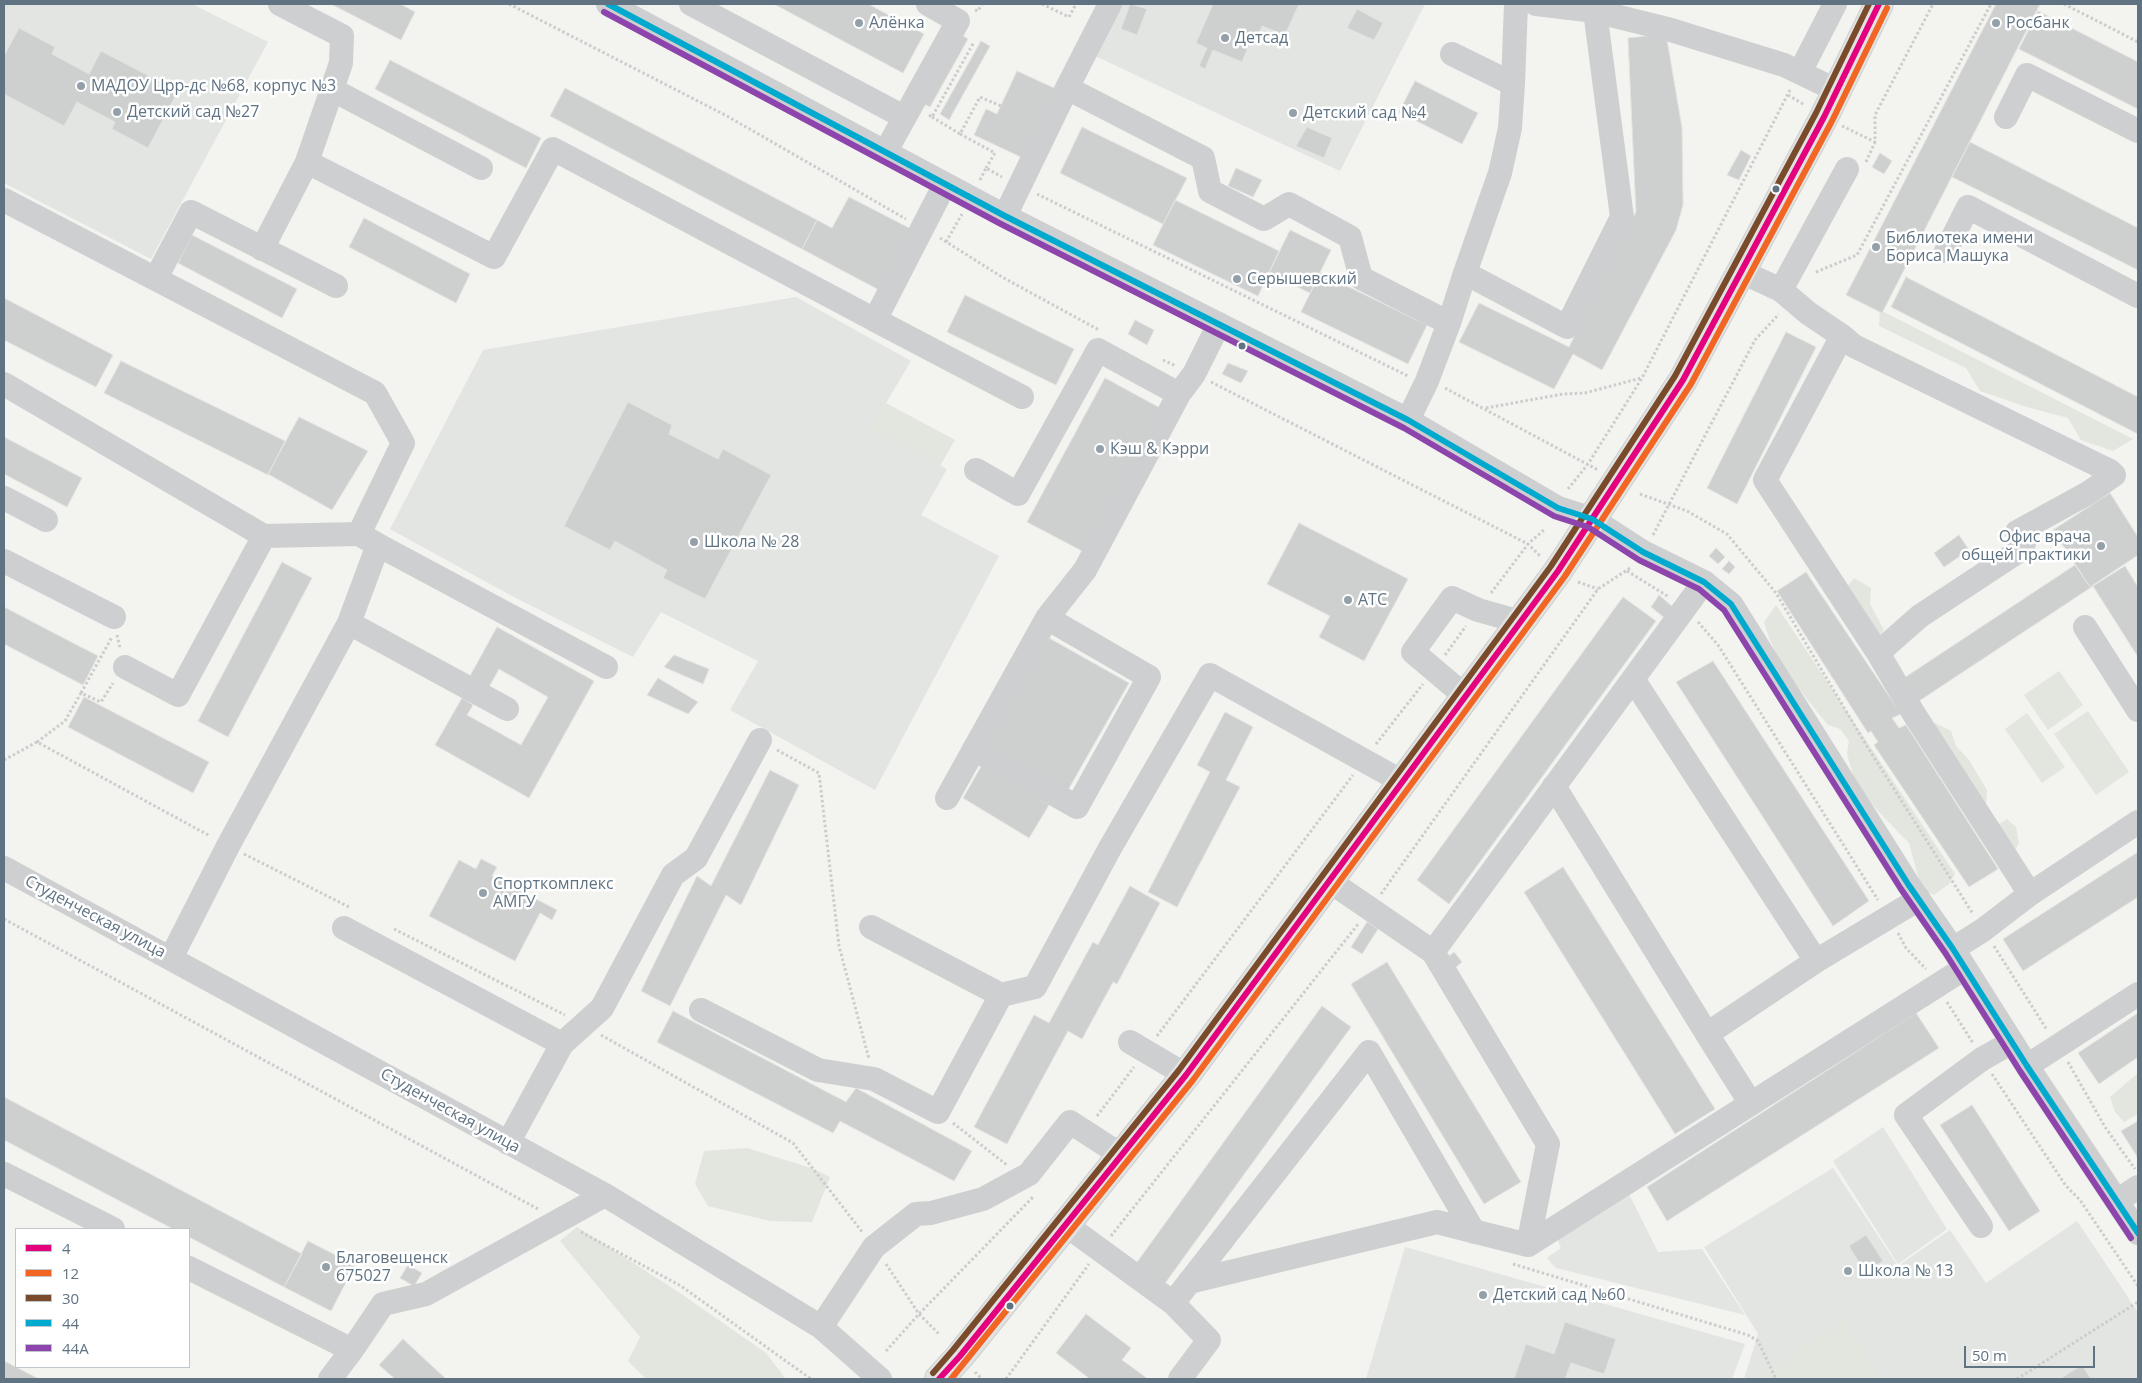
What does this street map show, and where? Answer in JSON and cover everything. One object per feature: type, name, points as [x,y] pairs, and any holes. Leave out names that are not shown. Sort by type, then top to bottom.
[{"type":"main road","points":[[938,1379],[960,1356],[1186,1075],[1401,781],[1521,622],[1592,519],[1683,380],[1824,117],[1879,4]]},
{"type":"street","points":[[262,249],[307,162],[341,63],[342,36],[280,4]]},
{"type":"street","points":[[608,4],[1005,216],[1408,420],[1558,508],[1592,519],[1643,552],[1704,582],[1731,604],[1918,899],[1953,948],[2027,1066],[2138,1233]]},
{"type":"street","points":[[691,4],[904,117]]},
{"type":"street","points":[[886,151],[958,21],[928,4]]},
{"type":"street","points":[[1005,216],[1110,4]]},
{"type":"street","points":[[1408,420],[1427,381],[1449,323],[1500,173],[1510,128],[1516,4]]},
{"type":"street","points":[[1536,4],[1596,7],[1784,65],[1836,90]]},
{"type":"street","points":[[1800,72],[1835,4]]},
{"type":"street","points":[[1465,274],[1567,326],[1622,217],[1596,7]]},
{"type":"street","points":[[1452,54],[1512,84]]},
{"type":"street","points":[[2006,117],[2027,75],[2138,131]]},
{"type":"street","points":[[1067,88],[1203,158],[1210,192],[1264,219],[1289,204],[1350,237],[1361,278],[1449,323]]},
{"type":"street","points":[[333,90],[481,168]]},
{"type":"street","points":[[307,162],[494,256],[553,149],[874,320],[1022,396]]},
{"type":"street","points":[[1781,290],[1847,169]]},
{"type":"street","points":[[874,320],[945,184]]},
{"type":"street","points":[[4,200],[375,393],[403,443],[368,540],[349,623],[228,846],[171,958]]},
{"type":"street","points":[[1946,251],[1968,208],[2138,296]]},
{"type":"street","points":[[156,278],[191,212],[336,286]]},
{"type":"street","points":[[1742,272],[1781,290],[1808,313],[1854,346],[2110,471],[2114,475],[2088,493],[2017,532],[2024,543],[2022,550],[1920,616],[1878,653]]},
{"type":"street","points":[[946,798],[1047,618],[1085,570],[1179,394],[1194,374],[1219,324]]},
{"type":"street","points":[[1842,336],[1765,480],[1878,653],[1914,714],[2030,894]]},
{"type":"street","points":[[976,470],[1018,494],[1098,350],[1179,394]]},
{"type":"street","points":[[4,384],[264,536],[368,540],[606,667]]},
{"type":"street","points":[[4,498],[46,520]]},
{"type":"street","points":[[124,667],[178,695],[264,536]]},
{"type":"street","points":[[4,561],[114,617]]},
{"type":"street","points":[[1433,952],[1704,582]]},
{"type":"street","points":[[1466,696],[1413,652],[1452,598],[1478,610],[1521,622]]},
{"type":"street","points":[[974,749],[1077,807],[1082,799],[1149,677],[1047,618]]},
{"type":"street","points":[[349,623],[507,709]]},
{"type":"street","points":[[2085,627],[2138,710]]},
{"type":"street","points":[[871,927],[1001,996],[1035,987],[1110,848],[1210,676],[1401,781]]},
{"type":"street","points":[[1633,679],[1816,961]]},
{"type":"street","points":[[508,1142],[562,1044],[602,1008],[674,875],[696,858],[760,740]]},
{"type":"street","points":[[1554,786],[1746,1096]]},
{"type":"street","points":[[1953,948],[1983,930],[2030,894],[2138,822]]},
{"type":"street","name":"Студенческая улица","points":[[4,868],[605,1195],[821,1327],[880,1379]]},
{"type":"street","points":[[1328,880],[1433,952],[1548,1144],[1528,1245]]},
{"type":"street","points":[[1707,1034],[1816,961],[1918,899]]},
{"type":"street","points":[[348,918],[562,1044]]},
{"type":"street","points":[[1189,1282],[1437,1222],[1528,1245],[1965,968]]},
{"type":"street","points":[[2027,1066],[2138,994]]},
{"type":"street","points":[[701,1010],[818,1070],[874,1079],[938,1112],[1001,996]]},
{"type":"street","points":[[1981,1226],[1906,1115],[1982,1059],[2012,1042]]},
{"type":"street","points":[[1138,1047],[1186,1075]]},
{"type":"street","points":[[1173,1303],[1369,1052],[1474,1232]]},
{"type":"street","points":[[821,1327],[874,1247],[916,1214],[931,1213],[984,1199],[1032,1183],[1029,1174],[1070,1122],[1121,1155]]},
{"type":"street","points":[[4,1174],[111,1228]]},
{"type":"street","points":[[2117,1201],[2138,1187]]},
{"type":"street","points":[[334,1378],[383,1304],[426,1294],[605,1195]]},
{"type":"street","points":[[1066,1225],[1173,1303],[1209,1340],[1180,1379]]},
{"type":"street","points":[[190,1269],[352,1350]]},
{"type":"path","points":[[509,4],[727,116],[946,242],[1002,277],[1103,332]]},
{"type":"path","points":[[1042,4],[1069,17],[1076,4]]},
{"type":"path","points":[[1816,272],[1857,255],[1991,4]]},
{"type":"path","points":[[2064,4],[2138,42]]},
{"type":"path","points":[[1568,489],[1588,464],[1642,378],[1800,72]]},
{"type":"path","points":[[1788,94],[1803,104]]},
{"type":"path","points":[[960,134],[980,97],[1001,106]]},
{"type":"path","points":[[932,116],[995,153],[979,183]]},
{"type":"path","points":[[1840,124],[1875,142]]},
{"type":"path","points":[[986,168],[1405,375],[1427,381],[1485,408],[1603,473]]},
{"type":"path","points":[[946,242],[963,212]]},
{"type":"path","points":[[1157,358],[1194,374],[1528,544],[1540,556]]},
{"type":"path","points":[[1485,408],[1563,394],[1586,393],[1642,378]]},
{"type":"path","points":[[1640,494],[1687,511],[1727,534],[1754,569],[1776,593],[1865,743],[2058,1047],[2106,1127],[2138,1174]]},
{"type":"path","points":[[1085,1132],[1138,1047],[1434,669],[1528,544],[1545,529]]},
{"type":"path","points":[[1013,1379],[1007,1377],[1100,1250],[1370,909],[1598,589],[1627,571]]},
{"type":"path","points":[[1578,582],[1598,589]]},
{"type":"path","points":[[4,760],[37,742],[65,721],[116,629],[124,667],[101,702],[81,693]]},
{"type":"path","points":[[760,740],[819,773],[839,946],[874,1079]]},
{"type":"path","points":[[37,742],[228,846],[348,918]]},
{"type":"path","points":[[4,919],[681,1286],[812,1379]]},
{"type":"path","points":[[388,926],[583,1024],[792,1143],[874,1247],[919,1314],[940,1335]]},
{"type":"path","points":[[886,1351],[1032,1183],[938,1112]]},
{"type":"path","points":[[1511,1264],[1748,1335],[1758,1341],[1776,1379]]},
{"type":"path","points":[[2017,1379],[2138,1302]]},
{"type":"path","points":[[974,1371],[982,1379]]},
{"type":"shaded area","name":"Детский сад №27","points":[[4,4],[192,4],[268,42],[151,259],[4,183]]},
{"type":"shaded area","name":"Детский сад №4","points":[[1119,4],[1425,4],[1340,171],[1093,55]]},
{"type":"shaded area","name":"Школа № 28","points":[[796,297],[911,361],[870,430],[947,469],[921,515],[999,556],[875,790],[730,710],[758,661],[661,612],[633,657],[510,595],[390,529],[483,350]]},
{"type":"shaded area","points":[[1880,310],[2133,439],[2113,451],[2081,440],[2068,418],[2027,407],[1980,391],[1966,368],[1879,326]]},
{"type":"shaded area","points":[[886,403],[955,440],[940,466],[870,430]]},
{"type":"shaded area","points":[[1854,578],[1871,588],[1870,604],[1884,630],[1875,641],[1840,596]]},
{"type":"shaded area","points":[[1776,605],[1955,874],[1949,884],[1934,895],[1921,887],[1909,843],[1875,808],[1856,784],[1847,754],[1849,741],[1840,729],[1828,725],[1785,672],[1769,638],[1764,622]]},
{"type":"shaded area","points":[[2059,671],[2083,705],[2048,730],[2024,695]]},
{"type":"shaded area","points":[[2088,711],[2129,772],[2096,795],[2054,734]]},
{"type":"shaded area","points":[[2027,713],[2065,767],[2042,783],[2005,729]]},
{"type":"shaded area","points":[[1935,723],[1951,731],[1956,746],[1969,760],[1987,790],[1985,816],[1994,827],[2007,819],[2016,827],[2019,843],[2012,856],[1924,735]]},
{"type":"shaded area","points":[[2138,1073],[2138,1114],[2124,1122],[2115,1112],[2110,1097]]},
{"type":"shaded area","points":[[1883,1127],[1947,1229],[1898,1264],[1833,1161]]},
{"type":"shaded area","points":[[747,1148],[814,1169],[830,1177],[812,1222],[770,1221],[708,1206],[695,1184],[704,1151]]},
{"type":"shaded area","name":"Школа № 13","points":[[1833,1168],[1898,1266],[1950,1230],[1986,1283],[2077,1221],[2138,1312],[2138,1379],[1744,1379],[1758,1334],[1704,1247]]},
{"type":"shaded area","points":[[1622,1180],[1658,1252],[1702,1249],[1745,1315],[1556,1268],[1547,1258],[1561,1248],[1557,1239]]},
{"type":"shaded area","points":[[577,1227],[680,1293],[766,1353],[786,1379],[646,1379],[628,1361],[640,1337],[560,1241]]},
{"type":"shaded area","name":"Детский сад №60","points":[[1405,1247],[1745,1344],[1732,1379],[1366,1379]]},
{"type":"shaded area","points":[[1843,1320],[1878,1374],[1871,1379],[1759,1379],[1757,1376]]},
{"type":"building","points":[[331,4],[400,4],[415,12],[401,40]]},
{"type":"building","points":[[774,4],[868,4],[924,34],[903,73]]},
{"type":"building","points":[[1130,4],[1147,9],[1137,35],[1121,29]]},
{"type":"building","name":"Детсад","points":[[1213,4],[1299,4],[1285,35],[1262,26],[1259,33],[1267,34],[1265,40],[1253,35],[1242,62],[1213,50],[1205,69],[1199,66],[1207,48],[1196,43]]},
{"type":"building","points":[[1996,4],[2040,4],[1882,313],[1846,295]]},
{"type":"building","points":[[1357,9],[1383,23],[1374,40],[1347,28]]},
{"type":"building","points":[[2038,11],[2138,62],[2138,109],[2019,49]]},
{"type":"building","points":[[19,28],[55,47],[52,54],[89,74],[101,51],[178,91],[148,148],[112,129],[115,122],[77,102],[64,126],[4,94],[4,56]]},
{"type":"building","points":[[958,33],[968,39],[930,107],[920,102]]},
{"type":"building","points":[[1666,34],[1682,128],[1683,205],[1676,230],[1602,370],[1573,354],[1554,389],[1459,342],[1479,303],[1569,347],[1636,212],[1628,38]]},
{"type":"building","points":[[981,41],[990,46],[949,120],[940,114]]},
{"type":"building","points":[[390,60],[541,138],[526,168],[375,89]]},
{"type":"building","points":[[1017,71],[1056,89],[1023,158],[974,135],[986,109],[997,114]]},
{"type":"building","points":[[1415,81],[1478,113],[1462,144],[1399,112]]},
{"type":"building","points":[[565,88],[817,220],[802,249],[550,116]]},
{"type":"building","points":[[1082,127],[1187,178],[1163,224],[1060,173]]},
{"type":"building","points":[[1307,127],[1332,138],[1324,158],[1296,146]]},
{"type":"building","points":[[1970,142],[2138,228],[2138,270],[1952,177]]},
{"type":"building","points":[[1741,150],[1751,156],[1739,180],[1727,175]]},
{"type":"building","points":[[1880,153],[1892,161],[1884,174],[1872,167]]},
{"type":"building","points":[[1236,168],[1262,180],[1253,197],[1228,186]]},
{"type":"building","points":[[849,197],[913,230],[881,291],[802,249],[817,220],[832,228]]},
{"type":"building","points":[[1175,200],[1279,251],[1258,296],[1153,245]]},
{"type":"building","points":[[364,218],[470,274],[456,303],[349,247]]},
{"type":"building","points":[[1290,230],[1331,250],[1310,293],[1269,273]]},
{"type":"building","points":[[192,235],[297,289],[282,318],[178,263]]},
{"type":"building","points":[[1320,273],[1427,325],[1408,364],[1301,312]]},
{"type":"building","points":[[1906,277],[2138,397],[2138,434],[1891,307]]},
{"type":"building","points":[[965,295],[1074,349],[1056,385],[947,332]]},
{"type":"building","points":[[4,298],[113,355],[96,387],[4,340]]},
{"type":"building","points":[[1135,320],[1154,330],[1147,345],[1128,334]]},
{"type":"building","points":[[1786,332],[1816,347],[1737,504],[1707,488]]},
{"type":"building","points":[[121,361],[285,441],[268,475],[104,393]]},
{"type":"building","points":[[1228,363],[1248,371],[1241,383],[1222,374]]},
{"type":"building","points":[[1105,378],[1160,408],[1082,551],[1027,522]]},
{"type":"building","points":[[628,402],[672,425],[669,434],[718,459],[723,449],[771,475],[705,599],[663,578],[667,570],[615,541],[610,550],[564,526]]},
{"type":"building","points":[[299,417],[368,451],[332,510],[268,474]]},
{"type":"building","points":[[4,437],[82,478],[67,507],[4,474]]},
{"type":"building","name":"Офис врача общей практики","points":[[2110,493],[2138,537],[2138,555],[2090,587],[2053,530]]},
{"type":"building","name":"АТС","points":[[1299,523],[1408,579],[1364,661],[1319,637],[1330,616],[1267,584]]},
{"type":"building","points":[[1959,535],[1969,550],[1944,567],[1934,553]]},
{"type":"building","points":[[1716,548],[1725,557],[1718,564],[1709,556]]},
{"type":"building","points":[[1729,561],[1735,567],[1729,574],[1722,569]]},
{"type":"building","points":[[282,562],[312,578],[228,737],[198,721]]},
{"type":"building","points":[[2075,565],[2090,587],[2093,586],[1916,703],[1901,680]]},
{"type":"building","points":[[2125,566],[2138,587],[2138,657],[2093,586]]},
{"type":"building","points":[[1806,572],[1901,714],[1892,718],[1899,728],[1906,725],[1998,869],[1969,887],[1874,745],[1878,742],[1871,731],[1868,733],[1777,591]]},
{"type":"building","points":[[1659,595],[1673,607],[1666,619],[1651,607]]},
{"type":"building","points":[[1623,597],[1656,621],[1449,904],[1417,880]]},
{"type":"building","points":[[4,607],[98,656],[83,685],[4,644]]},
{"type":"building","points":[[497,627],[594,681],[529,798],[435,745],[462,698],[473,705],[467,715],[521,745],[548,697],[499,669],[489,687],[470,676]]},
{"type":"building","points":[[1049,638],[1129,683],[1068,790],[988,744]]},
{"type":"building","points":[[674,655],[709,669],[703,684],[664,667]]},
{"type":"building","points":[[1713,661],[1869,901],[1833,926],[1676,682]]},
{"type":"building","points":[[658,678],[698,702],[688,714],[647,695]]},
{"type":"building","points":[[84,697],[209,762],[193,793],[68,727]]},
{"type":"building","points":[[1225,712],[1253,727],[1226,780],[1240,787],[1177,907],[1148,892],[1210,772],[1197,765]]},
{"type":"building","points":[[982,765],[1049,805],[1029,838],[963,798]]},
{"type":"building","points":[[770,770],[799,785],[741,905],[726,895],[670,1006],[641,991],[697,876],[711,886]]},
{"type":"building","points":[[2138,852],[2138,897],[2023,971],[2003,939]]},
{"type":"building","name":"Спорткомплекс АМГУ","points":[[481,859],[497,867],[492,876],[557,910],[552,920],[540,913],[515,961],[429,916],[459,860],[476,869]]},
{"type":"building","points":[[1563,867],[1715,1109],[1675,1134],[1524,892]]},
{"type":"building","points":[[1130,886],[1160,903],[1117,984],[1113,982],[1082,1039],[1068,1031],[1007,1144],[974,1127],[1034,1015],[1049,1023],[1093,942],[1098,945]]},
{"type":"building","points":[[1367,922],[1378,929],[1362,954],[1351,947]]},
{"type":"building","points":[[1454,952],[1462,962],[1450,972],[1442,962]]},
{"type":"building","points":[[1387,962],[1521,1182],[1484,1204],[1351,984]]},
{"type":"building","points":[[1322,1006],[1351,1027],[1163,1286],[1135,1265]]},
{"type":"building","points":[[673,1011],[846,1102],[856,1088],[972,1151],[954,1181],[840,1121],[833,1133],[657,1042]]},
{"type":"building","points":[[1916,1013],[1939,1048],[1667,1221],[1647,1187]]},
{"type":"building","points":[[2138,1013],[2138,1057],[2099,1084],[2078,1053]]},
{"type":"building","points":[[4,1097],[302,1254],[284,1287],[190,1238],[190,1228],[171,1228],[4,1140]]},
{"type":"building","points":[[1972,1105],[2040,1211],[2009,1231],[1940,1125]]},
{"type":"building","points":[[2138,1121],[2138,1158],[2121,1131]]},
{"type":"building","points":[[1866,1235],[1883,1261],[1865,1272],[1849,1246]]},
{"type":"building","points":[[308,1241],[355,1265],[331,1311],[284,1287]]},
{"type":"building","points":[[408,1265],[422,1273],[414,1286],[400,1278]]},
{"type":"building","points":[[1086,1314],[1131,1348],[1122,1360],[1148,1379],[1090,1379],[1056,1353]]},
{"type":"building","points":[[1565,1322],[1616,1339],[1604,1374],[1571,1363],[1565,1379],[1514,1379],[1526,1344],[1554,1354]]},
{"type":"building","points":[[403,1339],[446,1379],[395,1379],[379,1365]]},
{"type":"building","points":[[4,1361],[37,1378],[36,1379],[4,1379]]},
{"type":"building","points":[[2082,1365],[2091,1379],[2060,1379]]},
{"type":"transit line","name":"44","points":[[608,4],[1005,216],[1408,420],[1558,508],[1592,519],[1643,552],[1704,582],[1731,604],[1908,884],[1953,949],[2027,1066],[2138,1233]]},
{"type":"transit line","name":"30","points":[[933,1373],[1179,1070],[1551,566],[1675,376],[1816,113],[1869,4]]},
{"type":"transit line","name":"4","points":[[939,1379],[960,1356],[1186,1075],[1558,571],[1683,380],[1824,117],[1879,4]]},
{"type":"transit line","name":"12","points":[[951,1379],[1193,1080],[1565,576],[1691,384],[1832,121],[1887,8]]},
{"type":"transit line","name":"44А","points":[[604,12],[1001,224],[1404,428],[1554,516],[1588,527],[1639,560],[1699,589],[1724,610],[1901,889],[1946,954],[2020,1071],[2131,1238]]},
{"type":"place","name":"Алёнка","points":[[859,23]]},
{"type":"place","name":"Росбанк","points":[[1996,23]]},
{"type":"place","name":"Детсад","points":[[1225,38]]},
{"type":"place","name":"МАДОУ Црр-дс №68, корпус №3","points":[[81,86]]},
{"type":"place","name":"Детский сад №27","points":[[117,112]]},
{"type":"place","name":"Детский сад №4","points":[[1293,113]]},
{"type":"place","name":"Библиотека имени Бориса Машука","points":[[1876,247]]},
{"type":"place","name":"Серышевский","points":[[1237,279]]},
{"type":"place","name":"Кэш & Кэрри","points":[[1100,449]]},
{"type":"place","name":"Школа № 28","points":[[694,542]]},
{"type":"place","name":"Офис врача общей практики","points":[[2101,546]]},
{"type":"place","name":"АТС","points":[[1348,600]]},
{"type":"place","name":"Спорткомплекс АМГУ","points":[[483,893]]},
{"type":"place","name":"Благовещенск 675027","points":[[326,1267]]},
{"type":"place","name":"Школа № 13","points":[[1848,1271]]},
{"type":"place","name":"Детский сад №60","points":[[1483,1295]]}]
